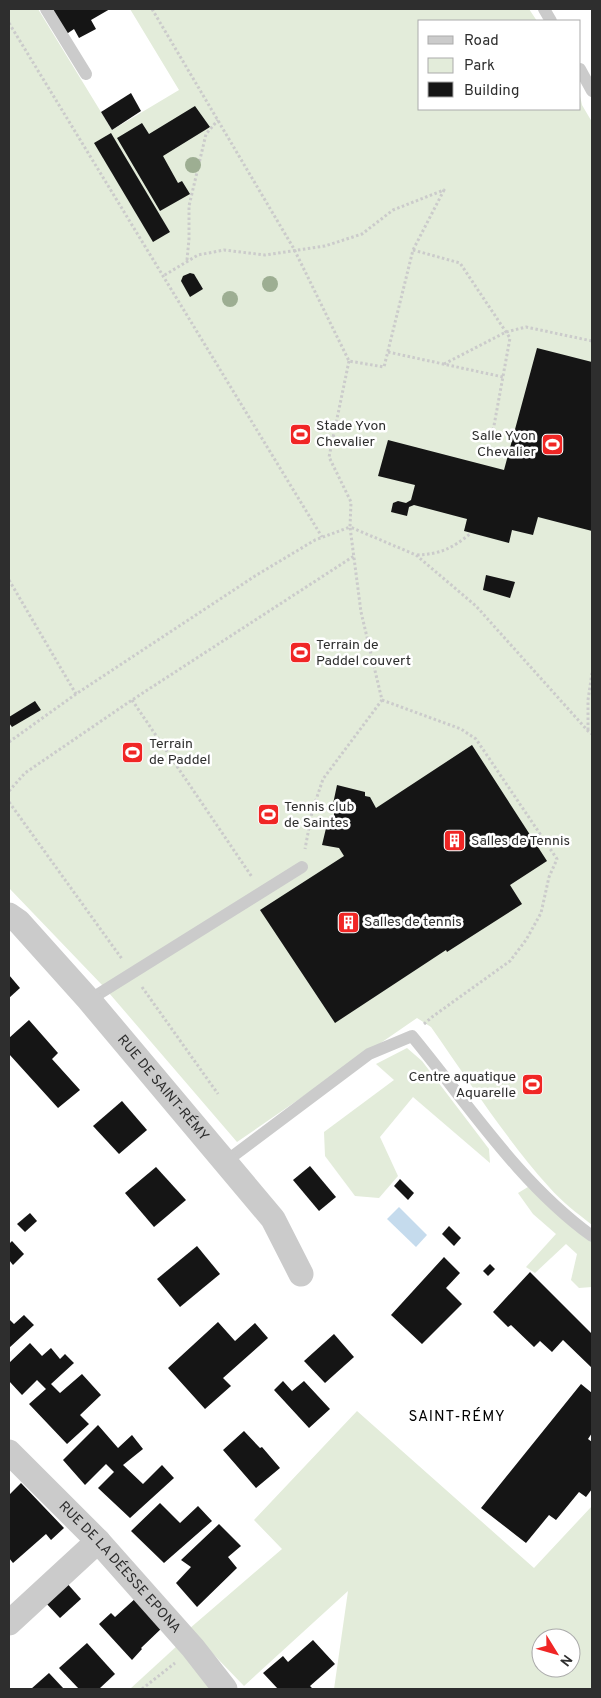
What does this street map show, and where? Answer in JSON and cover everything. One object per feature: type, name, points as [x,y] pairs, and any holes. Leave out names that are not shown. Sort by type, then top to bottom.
[{"type":"street","name":"RUE DE SAINT-RÉMY","points":[[9,915],[19,922],[89,1000],[272,1219],[301,1274]]},
{"type":"street","name":"RUE DE LA DÉESSE EPONA","points":[[9,1452],[98,1541],[193,1648],[225,1689]]},
{"type":"street","points":[[9,1623],[98,1541]]},
{"type":"lane","points":[[46,9],[86,74]]},
{"type":"lane","points":[[544,9],[550,20]]},
{"type":"lane","points":[[581,71],[592,90]]},
{"type":"lane","points":[[89,1000],[302,867]]},
{"type":"lane","points":[[225,1162],[369,1054],[412,1036],[486,1132],[547,1199],[592,1236]]},
{"type":"path","points":[[152,9],[294,249],[349,361],[329,457],[351,502],[350,527],[361,612],[382,700]]},
{"type":"path","points":[[9,23],[322,537]]},
{"type":"path","points":[[187,261],[189,206],[206,134],[218,120]]},
{"type":"path","points":[[163,276],[198,255],[224,250],[265,255],[294,249],[324,246],[362,234],[394,210],[444,190],[413,250],[384,367],[349,361]]},
{"type":"path","points":[[413,250],[460,263],[510,338],[491,442]]},
{"type":"path","points":[[444,364],[506,332],[526,327],[592,341]]},
{"type":"path","points":[[388,352],[503,376]]},
{"type":"path","points":[[9,742],[76,694],[255,576],[314,540],[350,527],[416,555],[476,606],[592,734]]},
{"type":"path","points":[[416,555],[435,554],[450,548],[472,533]]},
{"type":"path","points":[[9,791],[25,773],[132,700],[354,556]]},
{"type":"path","points":[[9,580],[76,694]]},
{"type":"path","points":[[588,731],[588,700],[592,673]]},
{"type":"path","points":[[132,700],[262,892]]},
{"type":"path","points":[[302,867],[312,812],[323,779],[382,700]]},
{"type":"path","points":[[382,700],[460,729],[476,740],[557,859],[549,877],[541,913],[526,940],[510,960],[432,1017],[412,1036]]},
{"type":"path","points":[[9,802],[218,1094]]},
{"type":"path","points":[[142,1689],[193,1648]]},
{"type":"green space","name":"Stade Yvon Chevalier","points":[[9,9],[38,9],[112,130],[179,90],[130,9],[529,9],[536,20],[418,20],[418,110],[581,110],[581,100],[592,122],[592,1225],[559,1198],[549,1187],[517,1149],[431,1027],[417,1018],[237,1142],[103,986],[9,888],[9,730],[11,727],[9,723]]},
{"type":"green space","points":[[407,1048],[422,1061],[489,1149],[490,1163],[413,1097],[380,1137],[398,1176],[379,1198],[355,1196],[325,1156],[324,1132],[394,1080],[376,1064]]},
{"type":"green space","points":[[528,1187],[592,1242],[592,1287],[579,1288],[571,1280],[577,1254],[566,1244],[535,1273],[526,1267],[556,1234],[533,1214],[518,1193]]},
{"type":"green space","points":[[357,1411],[534,1568],[592,1506],[592,1689],[334,1689],[348,1591],[244,1686],[189,1629],[282,1549],[254,1520]]},
{"type":"green space","points":[[178,1645],[216,1689],[130,1689]]},
{"type":"water","points":[[399,1207],[427,1235],[416,1247],[387,1219]]},
{"type":"building","points":[[50,9],[110,9],[91,20],[96,29],[79,38],[74,29],[65,35]]},
{"type":"building","points":[[131,93],[141,111],[112,130],[101,112]]},
{"type":"building","points":[[195,106],[210,127],[163,156],[178,183],[182,181],[190,194],[160,211],[117,138],[142,123],[149,134]]},
{"type":"building","points":[[111,133],[170,232],[153,242],[94,143]]},
{"type":"building","points":[[190,273],[194,274],[203,289],[190,297],[181,281],[183,276]]},
{"type":"building","name":"Salle Yvon Chevalier","points":[[537,348],[592,362],[592,531],[538,517],[533,535],[512,530],[509,543],[464,531],[467,519],[414,505],[409,507],[407,516],[391,512],[393,503],[398,501],[406,503],[411,500],[415,485],[378,476],[388,440],[504,470]]},
{"type":"building","points":[[486,575],[515,582],[510,598],[483,590]]},
{"type":"building","points":[[35,701],[41,710],[12,727],[9,723],[9,717]]},
{"type":"building","points":[[472,745],[547,861],[510,885],[522,904],[447,952],[446,950],[335,1023],[260,910],[344,856],[339,848],[322,845],[327,824],[332,824],[336,805],[333,804],[337,785],[365,792],[365,796],[370,797],[376,808]]},
{"type":"building","points":[[9,975],[20,988],[9,998]]},
{"type":"building","points":[[29,1020],[58,1053],[52,1059],[80,1090],[58,1108],[9,1054],[9,1038]]},
{"type":"building","points":[[122,1101],[147,1130],[119,1154],[93,1126]]},
{"type":"building","points":[[310,1166],[336,1197],[319,1211],[293,1180]]},
{"type":"building","points":[[156,1167],[186,1200],[154,1227],[125,1193]]},
{"type":"building","points":[[400,1179],[414,1193],[408,1200],[394,1186]]},
{"type":"building","points":[[30,1213],[37,1221],[25,1232],[17,1224]]},
{"type":"building","points":[[449,1226],[461,1238],[454,1246],[442,1234]]},
{"type":"building","points":[[12,1241],[24,1254],[13,1265],[9,1260],[9,1244]]},
{"type":"building","points":[[197,1246],[220,1274],[180,1307],[157,1279]]},
{"type":"building","points":[[444,1257],[460,1273],[446,1288],[462,1304],[422,1344],[391,1315]]},
{"type":"building","points":[[490,1264],[495,1269],[488,1276],[483,1271]]},
{"type":"building","points":[[530,1272],[592,1334],[592,1368],[563,1340],[552,1352],[540,1341],[534,1347],[511,1325],[508,1327],[493,1312]]},
{"type":"building","points":[[24,1315],[34,1325],[9,1348],[9,1319],[14,1324]]},
{"type":"building","points":[[218,1322],[235,1341],[255,1323],[268,1338],[223,1378],[231,1386],[205,1409],[168,1368]]},
{"type":"building","points":[[334,1334],[354,1357],[325,1383],[304,1361]]},
{"type":"building","points":[[30,1343],[42,1356],[51,1348],[60,1359],[65,1354],[74,1363],[51,1384],[60,1393],[82,1374],[101,1395],[80,1415],[89,1424],[67,1444],[29,1404],[46,1389],[37,1380],[22,1395],[9,1381],[9,1363]]},
{"type":"building","points":[[283,1381],[292,1391],[304,1381],[330,1409],[309,1428],[274,1390]]},
{"type":"building","points":[[581,1384],[592,1393],[592,1433],[588,1439],[592,1442],[592,1489],[586,1497],[579,1492],[556,1520],[549,1515],[526,1543],[481,1508]]},
{"type":"building","points":[[98,1425],[118,1448],[132,1435],[143,1449],[123,1465],[143,1484],[162,1465],[174,1478],[130,1518],[98,1488],[114,1472],[106,1464],[85,1485],[63,1460]]},
{"type":"building","points":[[244,1431],[260,1448],[262,1447],[280,1468],[256,1488],[223,1450]]},
{"type":"building","points":[[21,1483],[64,1528],[51,1540],[46,1534],[13,1563],[9,1558],[9,1495]]},
{"type":"building","points":[[160,1503],[180,1523],[198,1506],[212,1521],[164,1563],[131,1531]]},
{"type":"building","points":[[219,1524],[241,1546],[228,1557],[237,1568],[197,1607],[176,1583],[191,1567],[181,1560]]},
{"type":"building","points":[[65,1581],[81,1599],[60,1618],[44,1601]]},
{"type":"building","points":[[137,1597],[164,1626],[141,1648],[132,1660],[99,1624],[111,1613],[115,1617]]},
{"type":"building","points":[[313,1640],[335,1664],[310,1686],[313,1689],[278,1689],[263,1673],[283,1656],[288,1662]]},
{"type":"building","points":[[87,1643],[115,1674],[99,1689],[79,1689],[59,1668]]},
{"type":"building","points":[[49,1673],[64,1689],[31,1689]]},
{"type":"place","name":"Stade Yvon Chevalier","points":[[300,434]]},
{"type":"place","name":"Salle Yvon Chevalier","points":[[552,444]]},
{"type":"place","name":"Terrain de Paddel couvert","points":[[300,653]]},
{"type":"place","name":"Terrain de Paddel","points":[[133,752]]},
{"type":"place","name":"Tennis club de Saintes","points":[[268,815]]},
{"type":"place","name":"Salles de Tennis","points":[[455,841]]},
{"type":"place","name":"Salles de tennis","points":[[348,922]]},
{"type":"place","name":"Centre aquatique Aquarelle","points":[[532,1085]]},
{"type":"district","name":"SAINT-RÉMY","points":[[457,1417]]}]
